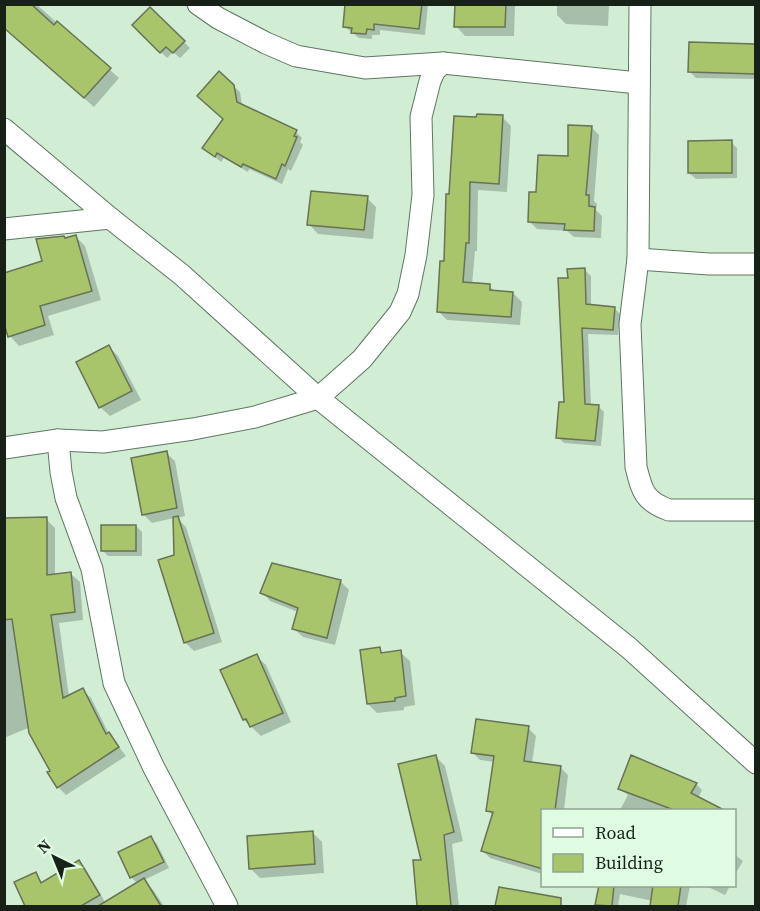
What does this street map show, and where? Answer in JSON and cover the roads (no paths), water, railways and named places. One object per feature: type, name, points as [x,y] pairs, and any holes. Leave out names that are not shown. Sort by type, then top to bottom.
[{"type":"street","points":[[198,4],[218,18],[297,56],[365,68],[443,63],[638,83]]},
{"type":"street","points":[[640,4],[638,259],[630,324],[636,467],[641,490],[656,506],[669,510],[756,510]]},
{"type":"street","points":[[4,448],[58,440],[103,442],[193,429],[255,417],[318,398],[362,359],[400,312],[408,294],[416,255],[423,195],[421,117],[430,81],[435,70],[443,63]]},
{"type":"street","points":[[4,129],[110,218],[183,275],[318,398],[629,648],[756,763]]},
{"type":"street","points":[[4,229],[110,218]]},
{"type":"street","points":[[638,259],[709,264],[756,264]]},
{"type":"street","points":[[58,440],[66,498],[92,569],[114,683],[154,768],[228,906]]}]
